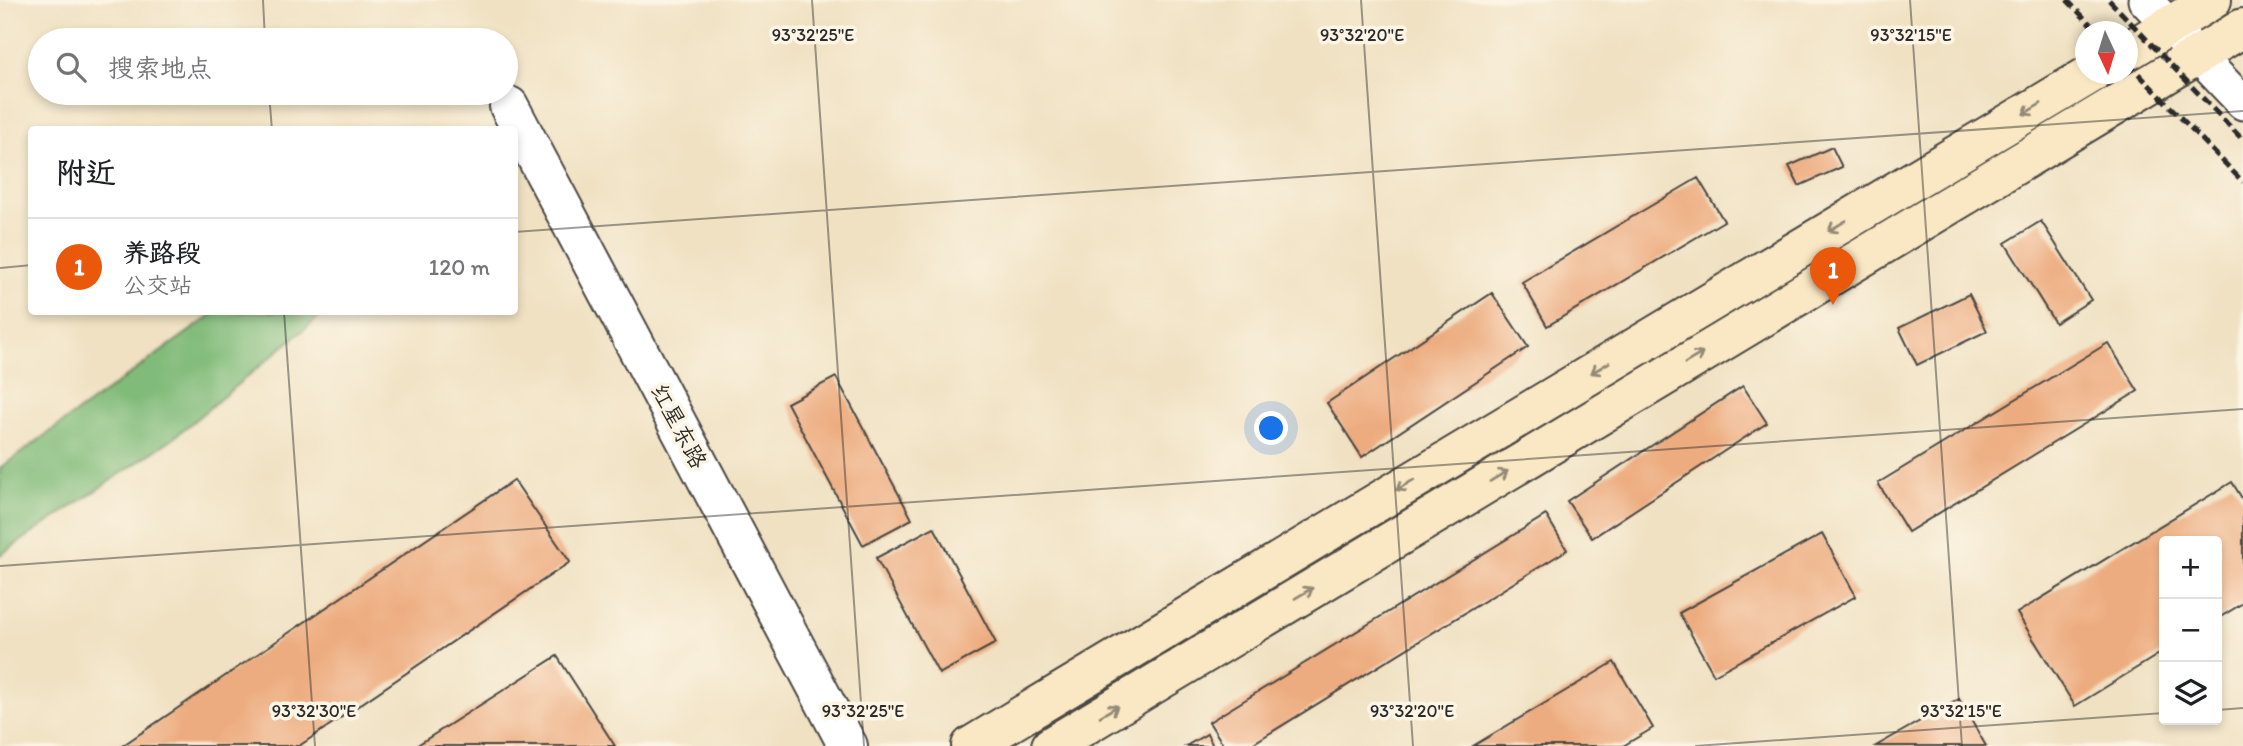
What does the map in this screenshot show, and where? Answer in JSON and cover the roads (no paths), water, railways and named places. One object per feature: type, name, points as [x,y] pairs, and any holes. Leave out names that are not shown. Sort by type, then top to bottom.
[{"type":"main road","points":[[2138,38],[2158,13],[2212,0]]},
{"type":"main road","points":[[1051,746],[2243,28]]},
{"type":"main road","points":[[971,746],[2075,84]]},
{"type":"street","points":[[2158,13],[2243,103]]},
{"type":"street","name":"红星东路","points":[[509,106],[848,746]]},
{"type":"railway","points":[[2067,0],[2087,21]]},
{"type":"railway","points":[[2109,0],[2243,140]]},
{"type":"railway","points":[[2138,73],[2243,182]]},
{"type":"place","name":"养路段","points":[[1833,305]]}]
